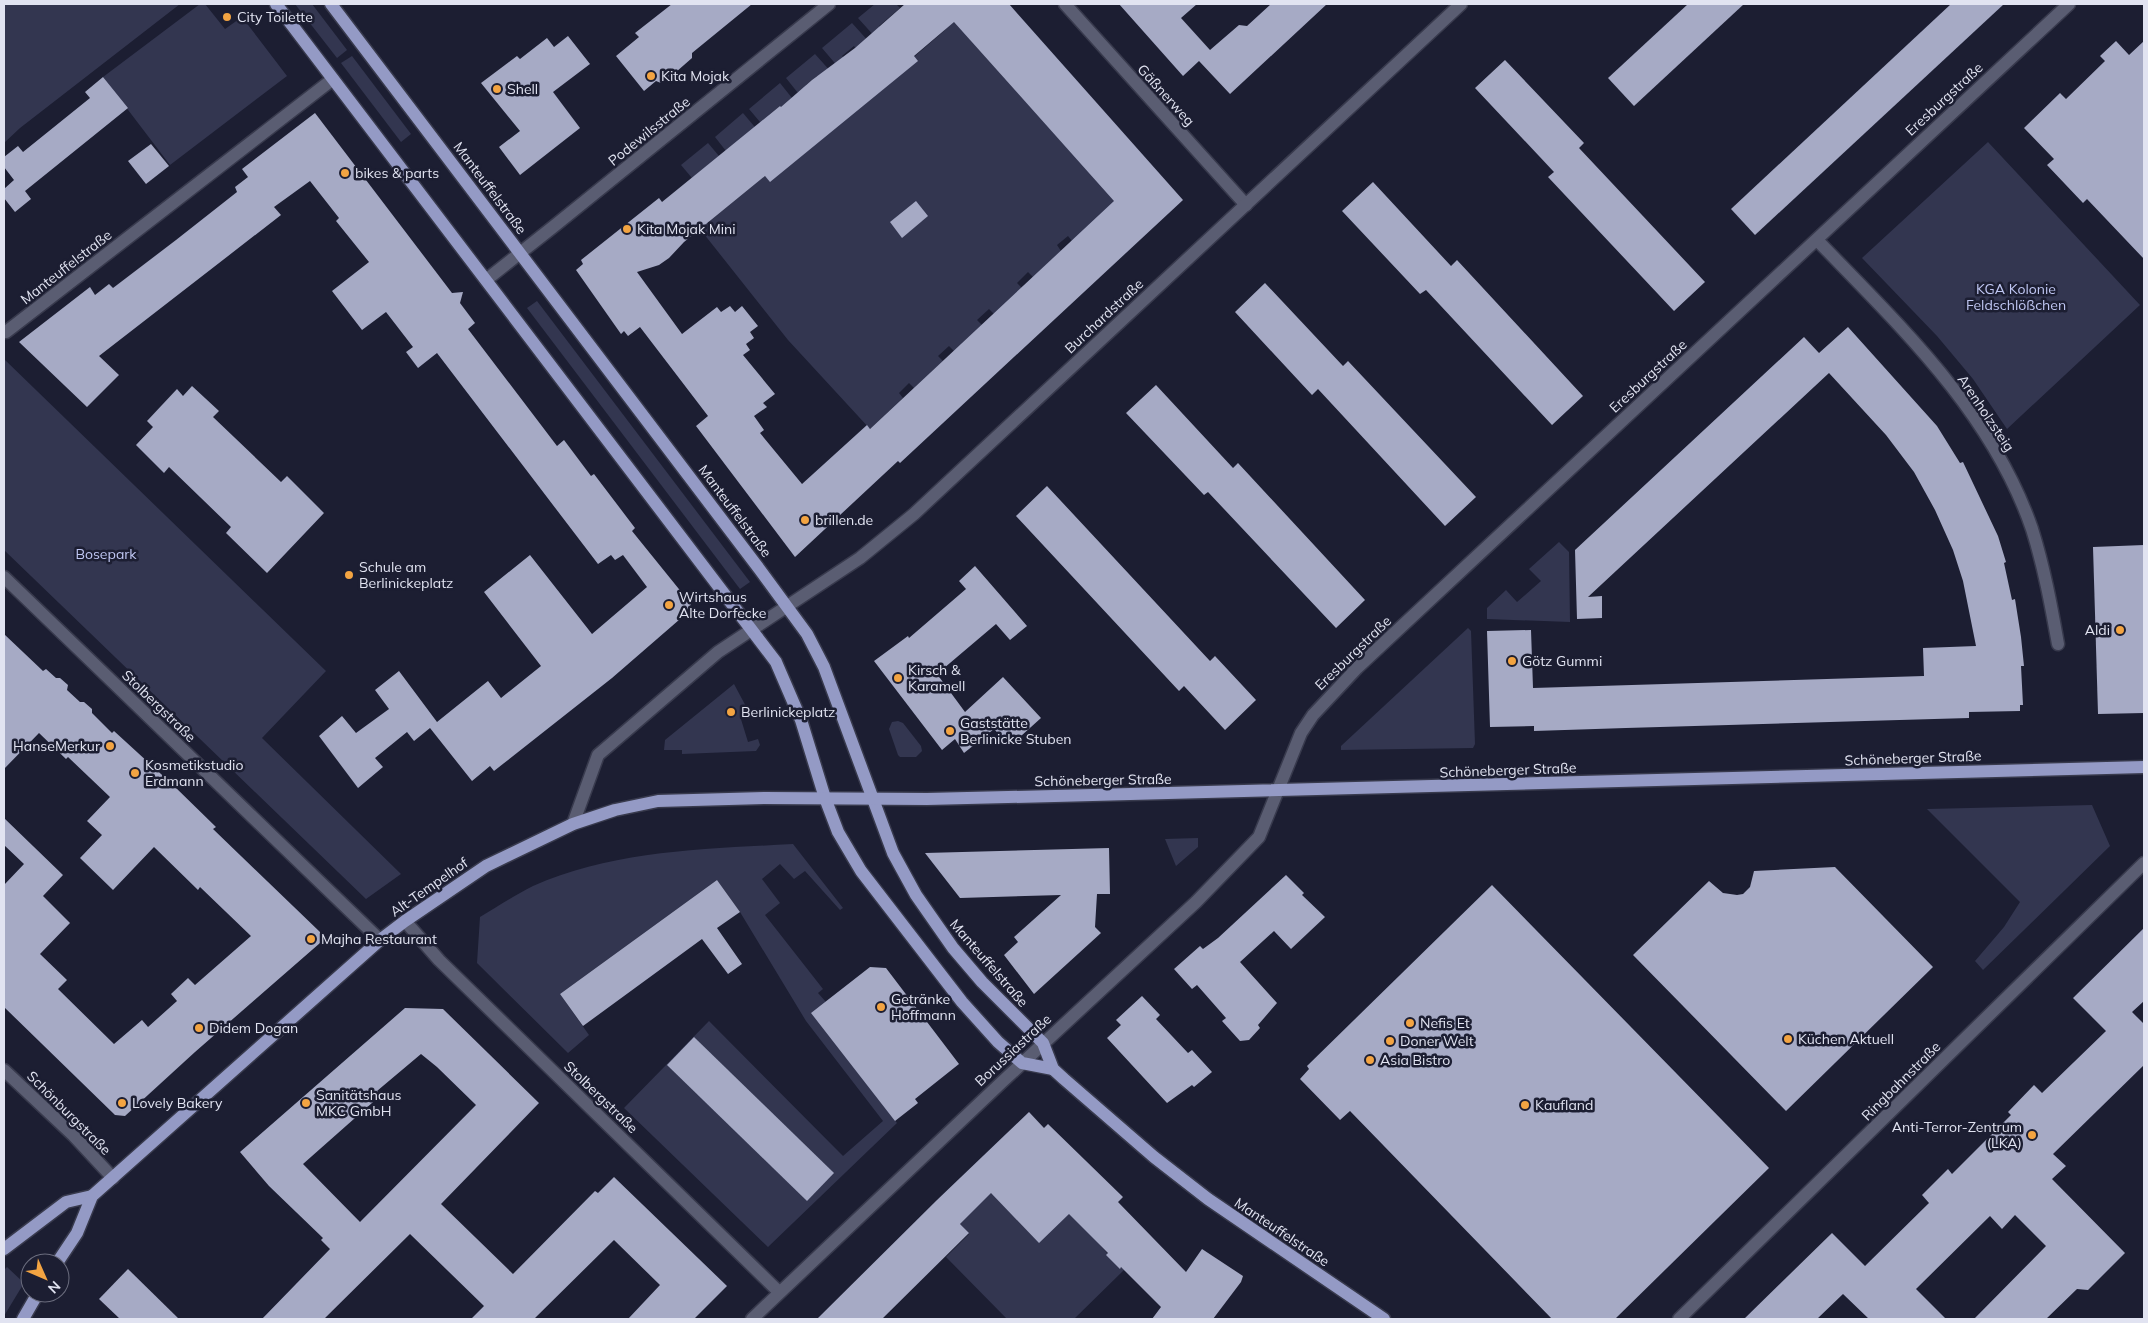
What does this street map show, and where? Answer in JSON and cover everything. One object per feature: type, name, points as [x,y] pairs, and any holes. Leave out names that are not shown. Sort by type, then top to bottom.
[{"type":"main road","name":"Manteuffelstraße","points":[[276,4],[776,662],[794,700],[825,798],[838,832],[878,895],[962,1002],[998,1042],[1022,1062],[1052,1069],[1154,1156],[1208,1199],[1384,1319]]},
{"type":"main road","name":"Manteuffelstraße","points":[[331,4],[806,634],[824,667],[893,853],[934,922],[982,982],[1043,1043],[1052,1069]]},
{"type":"main road","name":"Schöneberger Straße","points":[[825,798],[1278,791],[2144,767]]},
{"type":"main road","name":"Alt-Tempelhof","points":[[64,1253],[77,1233],[92,1196],[380,940],[486,866],[572,824],[615,810],[658,801],[825,798]]},
{"type":"main road","name":"Alt-Tempelhof","points":[[4,1249],[66,1202],[92,1196]]},
{"type":"main road","points":[[23,1319],[32,1303]]},
{"type":"street","name":"Podewilsstraße","points":[[486,280],[830,4]]},
{"type":"street","name":"Gäßnerweg","points":[[1065,4],[1246,205]]},
{"type":"street","name":"Burchardstraße","points":[[751,629],[860,558],[914,514],[1461,4]]},
{"type":"street","name":"Eresburgstraße","points":[[1278,791],[1301,733],[1313,715],[1332,693],[2069,4]]},
{"type":"street","name":"Manteuffelstraße","points":[[6,332],[333,79]]},
{"type":"street","name":"Arenholzsteig","points":[[1816,240],[1932,363],[1952,386],[1987,436],[2016,490],[2031,528],[2044,568],[2058,644]]},
{"type":"street","name":"Stolbergstraße","points":[[4,577],[380,940]]},
{"type":"street","points":[[572,824],[598,755],[718,652],[751,629]]},
{"type":"street","name":"Borussiastraße","points":[[752,1319],[1022,1062],[1196,902],[1259,837],[1278,791]]},
{"type":"street","name":"Ringbahnstraße","points":[[1679,1319],[2144,863]]},
{"type":"street","name":"Stolbergstraße","points":[[405,921],[439,960],[779,1292]]},
{"type":"street","name":"Schönburgstraße","points":[[4,1070],[73,1135],[113,1178]]},
{"type":"green space","points":[[4,4],[180,4],[20,128],[4,143]]},
{"type":"green space","points":[[200,4],[205,4],[225,29],[242,17],[287,76],[170,165],[103,77]]},
{"type":"green space","points":[[295,4],[312,4],[347,50],[337,58]]},
{"type":"green space","points":[[875,4],[896,4],[900,8],[879,26],[883,32],[876,38],[858,18]]},
{"type":"green space","points":[[960,10],[972,42],[1068,149],[1129,196],[1072,241],[1068,236],[1057,245],[1061,251],[1033,277],[1028,272],[1017,283],[1022,288],[994,314],[989,309],[977,320],[982,325],[954,351],[949,346],[938,356],[943,361],[914,388],[909,383],[899,393],[903,398],[870,429],[788,340],[700,229],[765,176],[770,181],[944,31]]},
{"type":"green space","points":[[852,23],[870,43],[858,52],[854,46],[842,56],[847,61],[839,68],[822,48]]},
{"type":"green space","points":[[815,54],[832,73],[821,82],[817,76],[806,85],[810,91],[802,98],[786,78]]},
{"type":"green space","points":[[352,56],[411,134],[401,142],[341,63]]},
{"type":"green space","points":[[780,83],[796,103],[785,111],[780,106],[769,115],[765,128],[749,109]]},
{"type":"green space","points":[[743,113],[759,132],[726,151],[715,137]]},
{"type":"green space","name":"KGA Kolonie Feldschlößchen","points":[[1988,142],[2140,305],[2007,429],[1973,379],[1937,336],[1862,258]]},
{"type":"green space","points":[[708,143],[719,156],[692,178],[681,165]]},
{"type":"green space","points":[[537,301],[750,582],[740,589],[527,308]]},
{"type":"green space","name":"Bosepark","points":[[4,359],[326,671],[262,738],[401,874],[366,899],[4,550]]},
{"type":"green space","points":[[1559,542],[1569,552],[1570,622],[1487,619],[1487,608],[1506,590],[1517,602],[1541,581],[1529,569]]},
{"type":"green space","points":[[1468,628],[1471,631],[1475,744],[1473,748],[1341,750],[1341,746]]},
{"type":"green space","points":[[734,684],[749,712],[740,716],[748,742],[758,739],[760,745],[756,751],[682,754],[682,750],[664,750],[665,740]]},
{"type":"green space","points":[[898,721],[903,723],[921,746],[922,751],[916,757],[900,757],[898,755],[889,729],[892,722]]},
{"type":"green space","points":[[2092,805],[2110,846],[1983,970],[1975,961],[2004,927],[2020,902],[1927,809]]},
{"type":"green space","points":[[1198,838],[1198,847],[1176,866],[1165,839]]},
{"type":"green space","points":[[793,844],[843,908],[840,910],[805,871],[794,879],[780,864],[762,879],[780,903],[765,915],[823,989],[818,993],[826,1002],[812,1013],[897,1123],[768,1247],[624,1108],[709,1021],[843,1156],[883,1121],[806,1021],[740,912],[717,880],[560,994],[589,1035],[568,1053],[477,963],[480,917],[533,886],[564,874],[595,865],[660,853]]},
{"type":"green space","points":[[1035,1170],[1120,1268],[1124,1270],[1074,1319],[1007,1319],[946,1257],[969,1234],[960,1224],[992,1191],[1000,1202],[1039,1242]]},
{"type":"green space","points":[[7,1267],[20,1279],[20,1290],[4,1316],[4,1270]]},
{"type":"building","points":[[672,4],[752,4],[692,53],[692,58],[676,72],[661,83],[656,81],[644,91],[616,56],[639,37],[635,33]]},
{"type":"building","points":[[905,4],[1009,4],[1183,200],[900,463],[898,461],[795,557],[696,426],[708,416],[640,327],[628,336],[624,331],[621,334],[576,270],[583,264],[581,260],[659,198],[662,202],[812,80],[855,48]],"holes":[[[954,22],[1114,201],[870,429],[867,425],[802,484],[760,433],[764,430],[754,416],[767,407],[763,403],[775,394],[743,355],[750,350],[746,344],[754,338],[750,332],[758,326],[742,306],[735,312],[730,306],[721,312],[717,307],[682,334],[637,272],[659,265],[669,258],[684,242],[765,176],[770,182],[918,61],[914,56]]]},
{"type":"building","points":[[1119,4],[1197,4],[1181,18],[1210,50],[1239,25],[1247,26],[1271,4],[1327,4],[1230,94],[1199,61],[1183,76]]},
{"type":"building","points":[[1688,4],[1744,4],[1634,106],[1608,78]]},
{"type":"building","points":[[1951,4],[2004,4],[1755,235],[1731,209]]},
{"type":"building","points":[[568,36],[590,64],[553,92],[580,128],[520,175],[499,147],[520,131],[481,83],[517,56],[520,59],[547,38],[554,47]]},
{"type":"building","points":[[2116,41],[2129,55],[2144,41],[2144,259],[2087,199],[2083,203],[2047,165],[2054,159],[2024,128],[2060,93],[2066,99],[2105,61],[2100,56]]},
{"type":"building","points":[[1505,60],[1584,143],[1579,148],[1705,282],[1674,311],[1548,177],[1554,172],[1475,88]]},
{"type":"building","points":[[103,77],[128,108],[25,191],[31,199],[15,212],[4,198],[4,189],[14,180],[4,167],[4,157],[18,146],[23,152],[90,98],[85,92]]},
{"type":"building","points":[[315,113],[452,293],[463,292],[460,303],[475,323],[468,329],[557,446],[564,440],[591,476],[594,474],[635,528],[632,531],[691,604],[687,613],[612,678],[494,771],[490,766],[472,781],[430,728],[414,741],[407,732],[375,758],[383,767],[358,788],[319,736],[342,716],[356,733],[389,709],[375,690],[399,671],[437,722],[488,681],[501,698],[541,666],[484,592],[530,555],[592,634],[647,587],[623,555],[615,560],[611,555],[598,564],[437,353],[418,368],[406,352],[413,347],[386,312],[362,330],[332,291],[369,262],[336,221],[339,218],[310,181],[274,207],[281,215],[99,356],[119,375],[87,407],[19,342],[90,287],[95,295],[109,284],[113,288],[176,240],[237,192],[235,187],[248,177],[242,169]]},
{"type":"building","points":[[151,144],[169,166],[146,184],[128,161]]},
{"type":"building","points":[[1373,182],[1451,266],[1457,260],[1583,396],[1552,425],[1426,290],[1420,294],[1342,211]]},
{"type":"building","points":[[916,201],[928,216],[902,238],[890,222]]},
{"type":"building","points":[[1265,283],[1343,366],[1348,361],[1476,497],[1445,526],[1318,389],[1312,395],[1235,312]]},
{"type":"building","points":[[1848,327],[1937,426],[1960,463],[1963,462],[1998,536],[2006,562],[2004,563],[2012,600],[2015,599],[2021,637],[2024,666],[2021,666],[2023,705],[2020,705],[2020,711],[1969,712],[1969,718],[1534,731],[1534,726],[1490,727],[1487,631],[1531,630],[1533,688],[1924,676],[1923,648],[1976,646],[1963,581],[1953,550],[1935,510],[1914,472],[1886,435],[1829,373],[1588,597],[1602,596],[1602,618],[1577,619],[1575,550],[1804,337],[1819,353]]},
{"type":"building","points":[[1156,385],[1233,468],[1238,463],[1365,600],[1336,628],[1208,492],[1204,495],[1126,413]]},
{"type":"building","points":[[192,386],[219,411],[213,417],[281,482],[287,476],[324,513],[267,573],[226,533],[231,527],[169,467],[164,473],[136,445],[153,427],[147,421],[177,389],[183,396]]},
{"type":"building","points":[[1047,486],[1210,661],[1215,656],[1256,700],[1225,730],[1184,686],[1179,691],[1016,516]]},
{"type":"building","name":"Aldi","points":[[2144,545],[2144,713],[2098,714],[2093,547]]},
{"type":"building","points":[[975,566],[1027,626],[1010,640],[996,624],[937,674],[965,712],[1003,677],[1041,718],[1010,746],[994,729],[964,753],[955,739],[942,750],[874,661],[908,636],[909,638],[966,589],[959,581]]},
{"type":"building","points":[[4,634],[43,671],[46,669],[68,685],[67,690],[80,702],[84,702],[92,709],[92,713],[112,733],[114,731],[173,785],[216,827],[213,829],[320,932],[320,943],[125,1116],[115,1115],[4,1007],[4,885],[24,864],[4,845],[4,818],[63,875],[43,896],[70,923],[40,954],[67,980],[58,989],[114,1044],[142,1020],[148,1027],[177,1001],[171,994],[188,978],[195,985],[251,936],[200,887],[198,890],[154,847],[113,890],[80,858],[102,835],[87,821],[110,797],[68,757],[66,759],[39,733],[4,769]]},
{"type":"building","points":[[1109,848],[1110,894],[1097,894],[1095,927],[1101,933],[1034,994],[1004,955],[1018,942],[1014,937],[1061,895],[960,898],[925,853]]},
{"type":"building","name":"Küchen Aktuell","points":[[1835,867],[1933,967],[1786,1111],[1633,955],[1709,881],[1723,893],[1737,895],[1743,894],[1750,887],[1754,871]]},
{"type":"building","points":[[1286,875],[1304,893],[1302,895],[1325,917],[1291,949],[1274,931],[1240,962],[1277,1003],[1258,1025],[1260,1028],[1249,1040],[1240,1041],[1222,1021],[1226,1018],[1197,985],[1192,989],[1174,969],[1200,946],[1203,949],[1218,938]]},
{"type":"building","points":[[717,880],[740,912],[717,928],[742,964],[728,974],[702,939],[583,1026],[560,994]]},
{"type":"building","name":"Kaufland","points":[[1492,885],[1769,1168],[1615,1319],[1552,1319],[1350,1111],[1340,1120],[1300,1079],[1309,1069],[1307,1066]]},
{"type":"building","name":"Anti-Terror-Zentrum (LKA)","points":[[2144,928],[2144,1001],[2132,1012],[2144,1024],[2144,1065],[2053,1154],[2066,1166],[2052,1179],[2125,1253],[2088,1290],[2077,1289],[2046,1319],[1974,1319],[2046,1246],[2015,1215],[2002,1229],[1990,1216],[1916,1289],[1946,1319],[1869,1319],[1843,1294],[1817,1319],[1744,1319],[1832,1233],[1865,1266],[1929,1203],[1922,1195],[1948,1169],[1952,1174],[2011,1115],[2008,1112],[2034,1085],[2042,1093],[2106,1031],[2073,998]]},
{"type":"building","points":[[870,967],[886,968],[959,1064],[915,1099],[918,1103],[895,1121],[811,1013]]},
{"type":"building","points":[[1142,996],[1160,1015],[1156,1019],[1188,1053],[1192,1050],[1212,1072],[1194,1087],[1192,1085],[1167,1103],[1107,1038],[1121,1025],[1116,1020]]},
{"type":"building","points":[[405,1008],[443,1009],[539,1103],[441,1204],[513,1274],[595,1191],[598,1193],[614,1177],[727,1286],[694,1319],[628,1319],[660,1285],[614,1240],[534,1319],[471,1319],[484,1306],[410,1234],[324,1319],[262,1319],[330,1249],[321,1240],[323,1238],[269,1186],[240,1152]],"holes":[[[421,1054],[476,1105],[360,1222],[303,1164],[381,1095],[377,1091]]]},
{"type":"building","points":[[694,1037],[834,1173],[807,1201],[667,1065]]},
{"type":"building","points":[[1029,1112],[1044,1128],[1048,1124],[1123,1197],[1118,1202],[1186,1272],[1202,1249],[1243,1276],[1241,1282],[1213,1319],[1152,1319],[1161,1307],[1121,1267],[1120,1269],[1106,1255],[1108,1253],[1069,1214],[1039,1243],[991,1193],[960,1224],[969,1233],[882,1319],[817,1319],[937,1200]]},
{"type":"building","points":[[128,1269],[179,1319],[120,1319],[99,1299]]},
{"type":"place","name":"City Toilette","points":[[227,17]]},
{"type":"place","name":"Kita Mojak","points":[[651,76]]},
{"type":"place","name":"Shell","points":[[497,89]]},
{"type":"place","name":"bikes & parts","points":[[345,173]]},
{"type":"place","name":"Kita Mojak Mini","points":[[627,229]]},
{"type":"place","name":"brillen.de","points":[[805,520]]},
{"type":"place","name":"Schule am Berlinickeplatz","points":[[349,575]]},
{"type":"place","name":"Wirtshaus Alte Dorfecke","points":[[669,605]]},
{"type":"place","name":"Aldi","points":[[2120,630]]},
{"type":"place","name":"Götz Gummi","points":[[1512,661]]},
{"type":"place","name":"Kirsch & Karamell","points":[[898,678]]},
{"type":"place","name":"Berlinickeplatz","points":[[731,712]]},
{"type":"place","name":"Gaststätte Berlinicke Stuben","points":[[950,731]]},
{"type":"place","name":"HanseMerkur","points":[[110,746]]},
{"type":"place","name":"Kosmetikstudio Erdmann","points":[[135,773]]},
{"type":"place","name":"Majha Restaurant","points":[[311,939]]},
{"type":"place","name":"Getränke Hoffmann","points":[[881,1007]]},
{"type":"place","name":"Nefis Et","points":[[1410,1023]]},
{"type":"place","name":"Didem Dogan","points":[[199,1028]]},
{"type":"place","name":"Küchen Aktuell","points":[[1788,1039]]},
{"type":"place","name":"Doner Welt","points":[[1390,1041]]},
{"type":"place","name":"Asia Bistro","points":[[1370,1060]]},
{"type":"place","name":"Lovely Bakery","points":[[122,1103]]},
{"type":"place","name":"Sanitätshaus MKC GmbH","points":[[306,1103]]},
{"type":"place","name":"Kaufland","points":[[1525,1105]]},
{"type":"place","name":"Anti-Terror-Zentrum (LKA)","points":[[2032,1135]]}]
